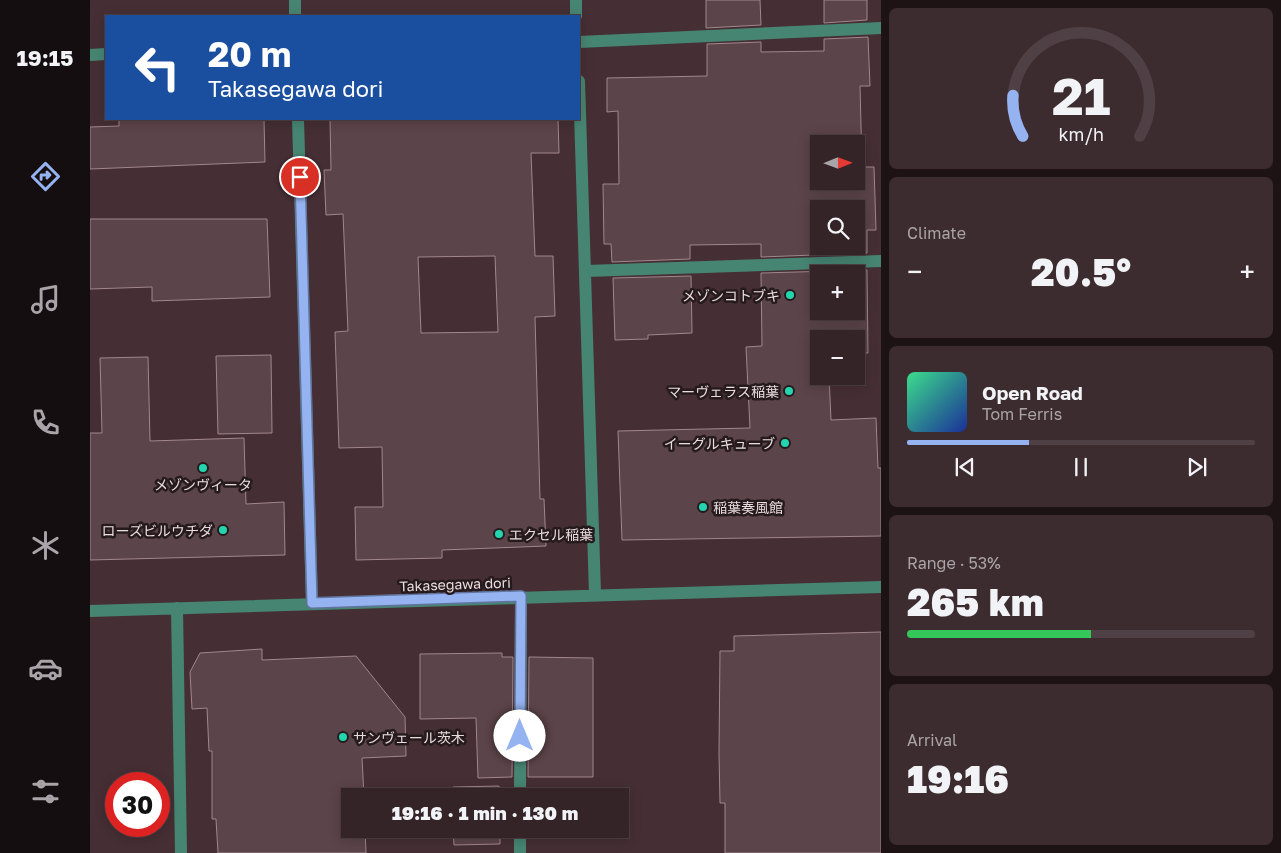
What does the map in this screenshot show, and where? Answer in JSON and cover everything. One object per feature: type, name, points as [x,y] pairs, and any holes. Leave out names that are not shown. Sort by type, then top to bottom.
[{"type":"street","points":[[295,0],[295,15]]},
{"type":"street","points":[[576,0],[576,15]]},
{"type":"street","points":[[580,42],[881,28]]},
{"type":"street","points":[[90,55],[105,54]]},
{"type":"street","points":[[580,108],[595,594]]},
{"type":"street","points":[[298,120],[312,603]]},
{"type":"street","points":[[586,271],[881,261]]},
{"type":"street","name":"Takasegawa dori","points":[[90,611],[521,596],[881,587]]},
{"type":"street","points":[[520,788],[521,596]]},
{"type":"street","points":[[177,608],[181,853]]},
{"type":"street","points":[[520,838],[520,853]]},
{"type":"building","points":[[706,0],[760,0],[761,25],[706,28]]},
{"type":"building","points":[[824,0],[867,0],[867,20],[824,23]]},
{"type":"building","points":[[868,37],[870,86],[860,86],[861,135],[810,135],[810,190],[865,190],[865,167],[874,167],[876,230],[867,230],[867,253],[865,253],[865,200],[810,200],[810,255],[814,255],[761,257],[761,244],[690,245],[690,259],[612,262],[611,244],[604,244],[603,184],[619,184],[618,111],[607,112],[607,78],[707,76],[707,44],[761,42],[761,52],[824,51],[824,39]]},
{"type":"building","points":[[119,120],[264,120],[265,162],[90,169],[90,127],[119,126]]},
{"type":"building","points":[[330,120],[558,120],[559,153],[531,153],[535,256],[553,256],[555,316],[535,317],[540,499],[544,499],[546,546],[442,550],[442,558],[356,560],[355,507],[383,507],[382,447],[339,448],[335,332],[348,331],[343,214],[326,215],[324,170],[331,170]],"holes":[[[495,256],[498,332],[421,333],[418,257]]]},
{"type":"building","points":[[90,219],[267,219],[270,297],[152,301],[152,287],[90,289]]},
{"type":"building","points":[[865,270],[867,270],[868,353],[865,353],[865,330],[810,330],[810,385],[829,385],[831,420],[876,418],[878,468],[881,468],[881,536],[622,540],[618,431],[750,428],[746,347],[762,346],[761,273],[810,272],[810,320],[865,320]]},
{"type":"building","points":[[691,276],[692,333],[648,335],[648,339],[615,340],[613,278]]},
{"type":"building","points":[[271,355],[272,433],[218,434],[216,356]]},
{"type":"building","points":[[148,357],[150,441],[244,438],[246,504],[284,502],[285,555],[90,560],[90,433],[102,433],[100,358]]},
{"type":"building","points":[[881,632],[881,853],[725,853],[725,803],[720,803],[720,651],[734,651],[734,636]]},
{"type":"building","points":[[262,649],[262,660],[356,656],[405,717],[406,756],[362,758],[364,788],[341,788],[341,838],[365,838],[366,853],[218,853],[216,819],[212,819],[212,751],[209,751],[207,708],[192,709],[190,672],[200,653]]},
{"type":"building","points":[[502,653],[502,657],[513,657],[512,777],[478,778],[476,718],[420,719],[420,654]]},
{"type":"building","points":[[529,657],[593,658],[593,777],[528,777]]},
{"type":"building","points":[[499,786],[499,788],[453,788]]},
{"type":"building","points":[[454,838],[500,838],[500,844],[454,845]]},
{"type":"place","name":"メゾンコトブキ","points":[[790,295]]},
{"type":"place","name":"マーヴェラス稲葉","points":[[789,391]]},
{"type":"place","name":"イーグルキューブ","points":[[785,443]]},
{"type":"place","name":"メゾンヴィータ","points":[[203,468]]},
{"type":"place","name":"稲葉奏風館","points":[[703,507]]},
{"type":"place","name":"ローズビルウチダ","points":[[223,530]]},
{"type":"place","name":"エクセル稲葉","points":[[499,534]]},
{"type":"place","name":"サンヴェール茨木","points":[[343,737]]},
{"type":"route","points":[[300,177],[312,603],[521,596],[520,736]]}]
